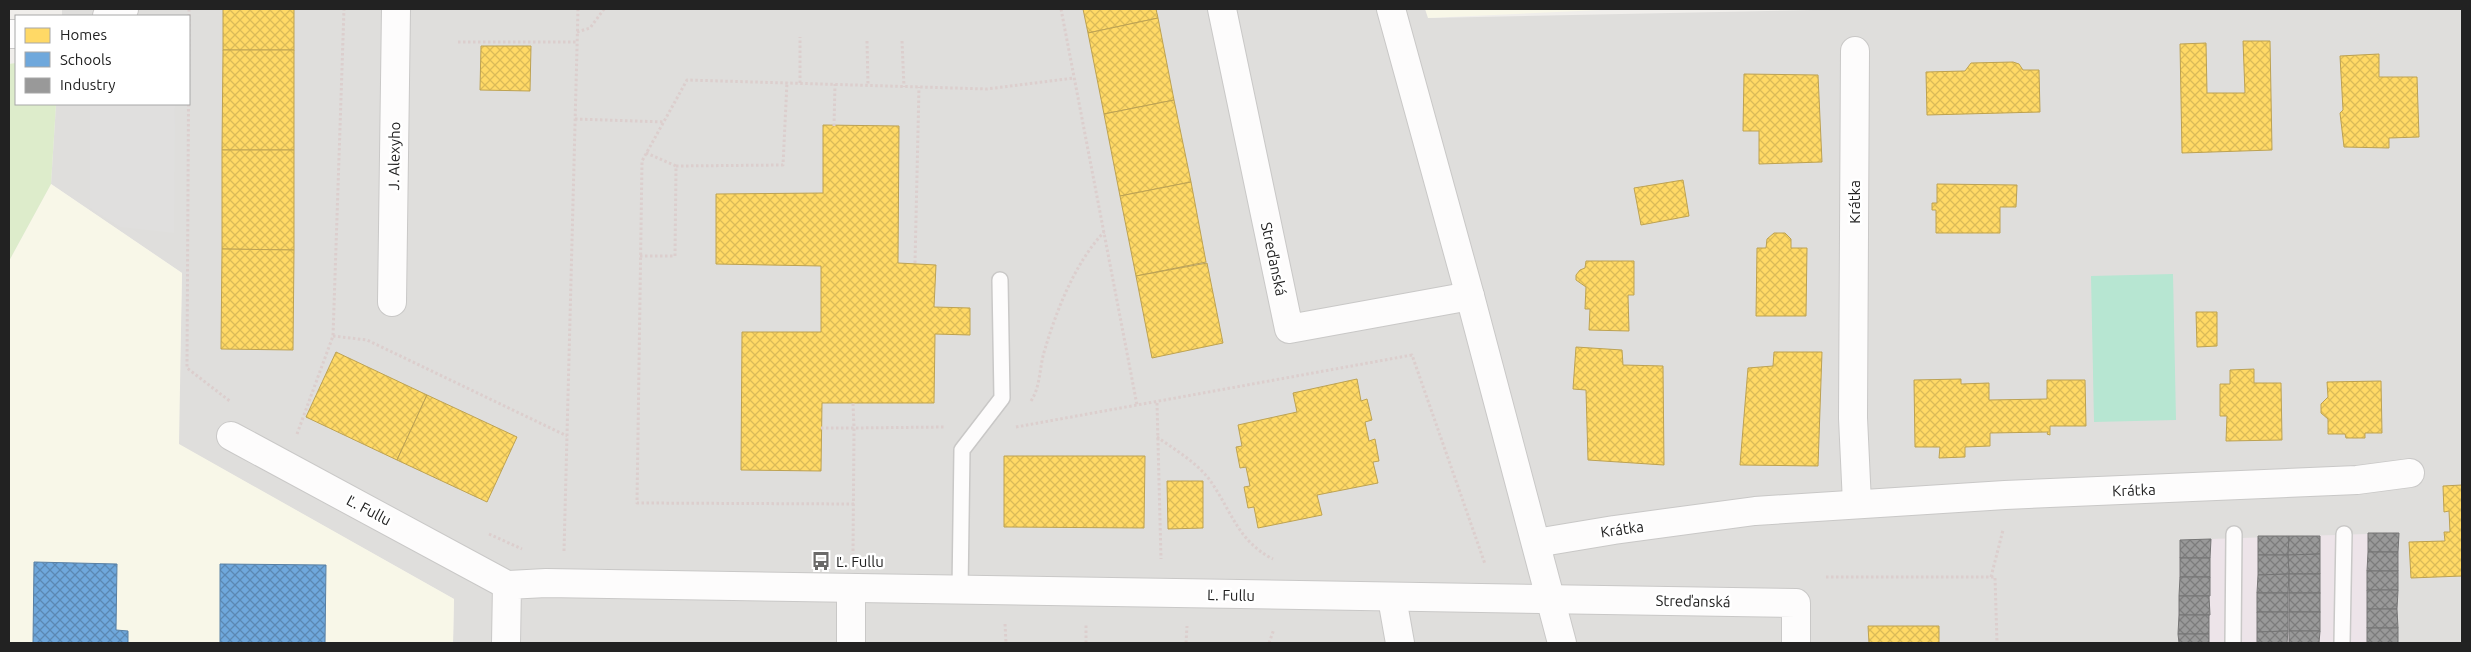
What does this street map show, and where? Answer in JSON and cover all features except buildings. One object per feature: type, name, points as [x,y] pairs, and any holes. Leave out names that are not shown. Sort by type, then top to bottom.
[{"type":"street","points":[[109,15],[124,9]]},
{"type":"street","name":"J. Alexyho","points":[[392,302],[396,9]]},
{"type":"street","name":"Streďanská","points":[[1222,9],[1289,329],[1470,296]]},
{"type":"street","points":[[1391,9],[1470,296],[1562,643]]},
{"type":"street","name":"Krátka","points":[[1855,51],[1853,418],[1857,503]]},
{"type":"street","name":"Ľ. Fullu","points":[[231,436],[508,585],[546,584],[1392,598],[1551,598]]},
{"type":"street","name":"Krátka","points":[[1536,544],[1614,530],[1755,511],[1857,503],[2357,480],[2410,473]]},
{"type":"street","points":[[506,643],[508,585]]},
{"type":"street","points":[[851,589],[851,643]]},
{"type":"street","points":[[1392,598],[1400,643]]},
{"type":"street","name":"Streďanská","points":[[1551,598],[1796,603],[1796,643]]},
{"type":"lane","points":[[960,591],[962,450],[1002,398],[1000,280]]},
{"type":"lane","points":[[2233,643],[2234,534]]},
{"type":"lane","points":[[2342,643],[2344,534]]},
{"type":"path","points":[[296,438],[333,336],[344,9]]},
{"type":"path","points":[[564,552],[578,9]]},
{"type":"path","points":[[577,32],[590,28],[604,9]]},
{"type":"path","points":[[1061,9],[1137,405]]},
{"type":"path","points":[[800,37],[800,82]]},
{"type":"path","points":[[868,41],[868,85]]},
{"type":"path","points":[[902,41],[904,87]]},
{"type":"path","points":[[458,42],[576,42]]},
{"type":"path","points":[[854,504],[637,503],[642,161],[646,153],[687,80],[987,89],[1074,78]]},
{"type":"path","points":[[646,153],[676,166],[783,165],[787,82]]},
{"type":"path","points":[[834,126],[835,84]]},
{"type":"path","points":[[915,263],[919,87]]},
{"type":"path","points":[[188,105],[187,368],[232,402]]},
{"type":"path","points":[[575,119],[664,122]]},
{"type":"path","points":[[640,256],[674,256],[676,166]]},
{"type":"path","points":[[1031,402],[1036,393],[1044,350],[1068,289],[1089,248],[1104,232]]},
{"type":"path","points":[[333,336],[368,340],[567,436]]},
{"type":"path","points":[[1015,423],[1011,428],[1412,355],[1487,569]]},
{"type":"path","points":[[853,403],[853,556]]},
{"type":"path","points":[[1156,403],[1162,594]]},
{"type":"path","points":[[941,427],[941,437]]},
{"type":"path","points":[[822,428],[931,428]]},
{"type":"path","points":[[1157,437],[1208,477],[1242,536],[1254,548],[1278,562]]},
{"type":"path","points":[[1991,577],[2015,495]]},
{"type":"path","points":[[483,532],[529,552]]},
{"type":"path","points":[[1826,577],[1995,577],[1997,643]]},
{"type":"path","points":[[1005,614],[1006,643]]},
{"type":"path","points":[[1086,624],[1086,643]]},
{"type":"shaded area","points":[[62,9],[1426,9],[1429,18],[1861,9],[2462,9],[2462,643],[453,643],[454,599],[178,444],[182,273],[51,184],[56,105],[190,105],[190,15],[62,15]]},
{"type":"shaded area","points":[[1425,9],[1622,9],[1428,18]]},
{"type":"shaded area","points":[[90,105],[175,105],[174,233],[120,227],[90,208]]},
{"type":"shaded area","points":[[51,184],[182,273],[179,444],[454,599],[453,643],[9,643],[9,261]]},
{"type":"shaded area","points":[[2399,533],[2397,643],[2178,643],[2180,540]]},
{"type":"green space","points":[[15,63],[15,105],[56,105],[51,184],[9,261],[9,64]]},
{"type":"green space","points":[[2173,274],[2176,420],[2094,422],[2091,276]]},
{"type":"place","name":"Ľ. Fullu","points":[[821,561]]}]
